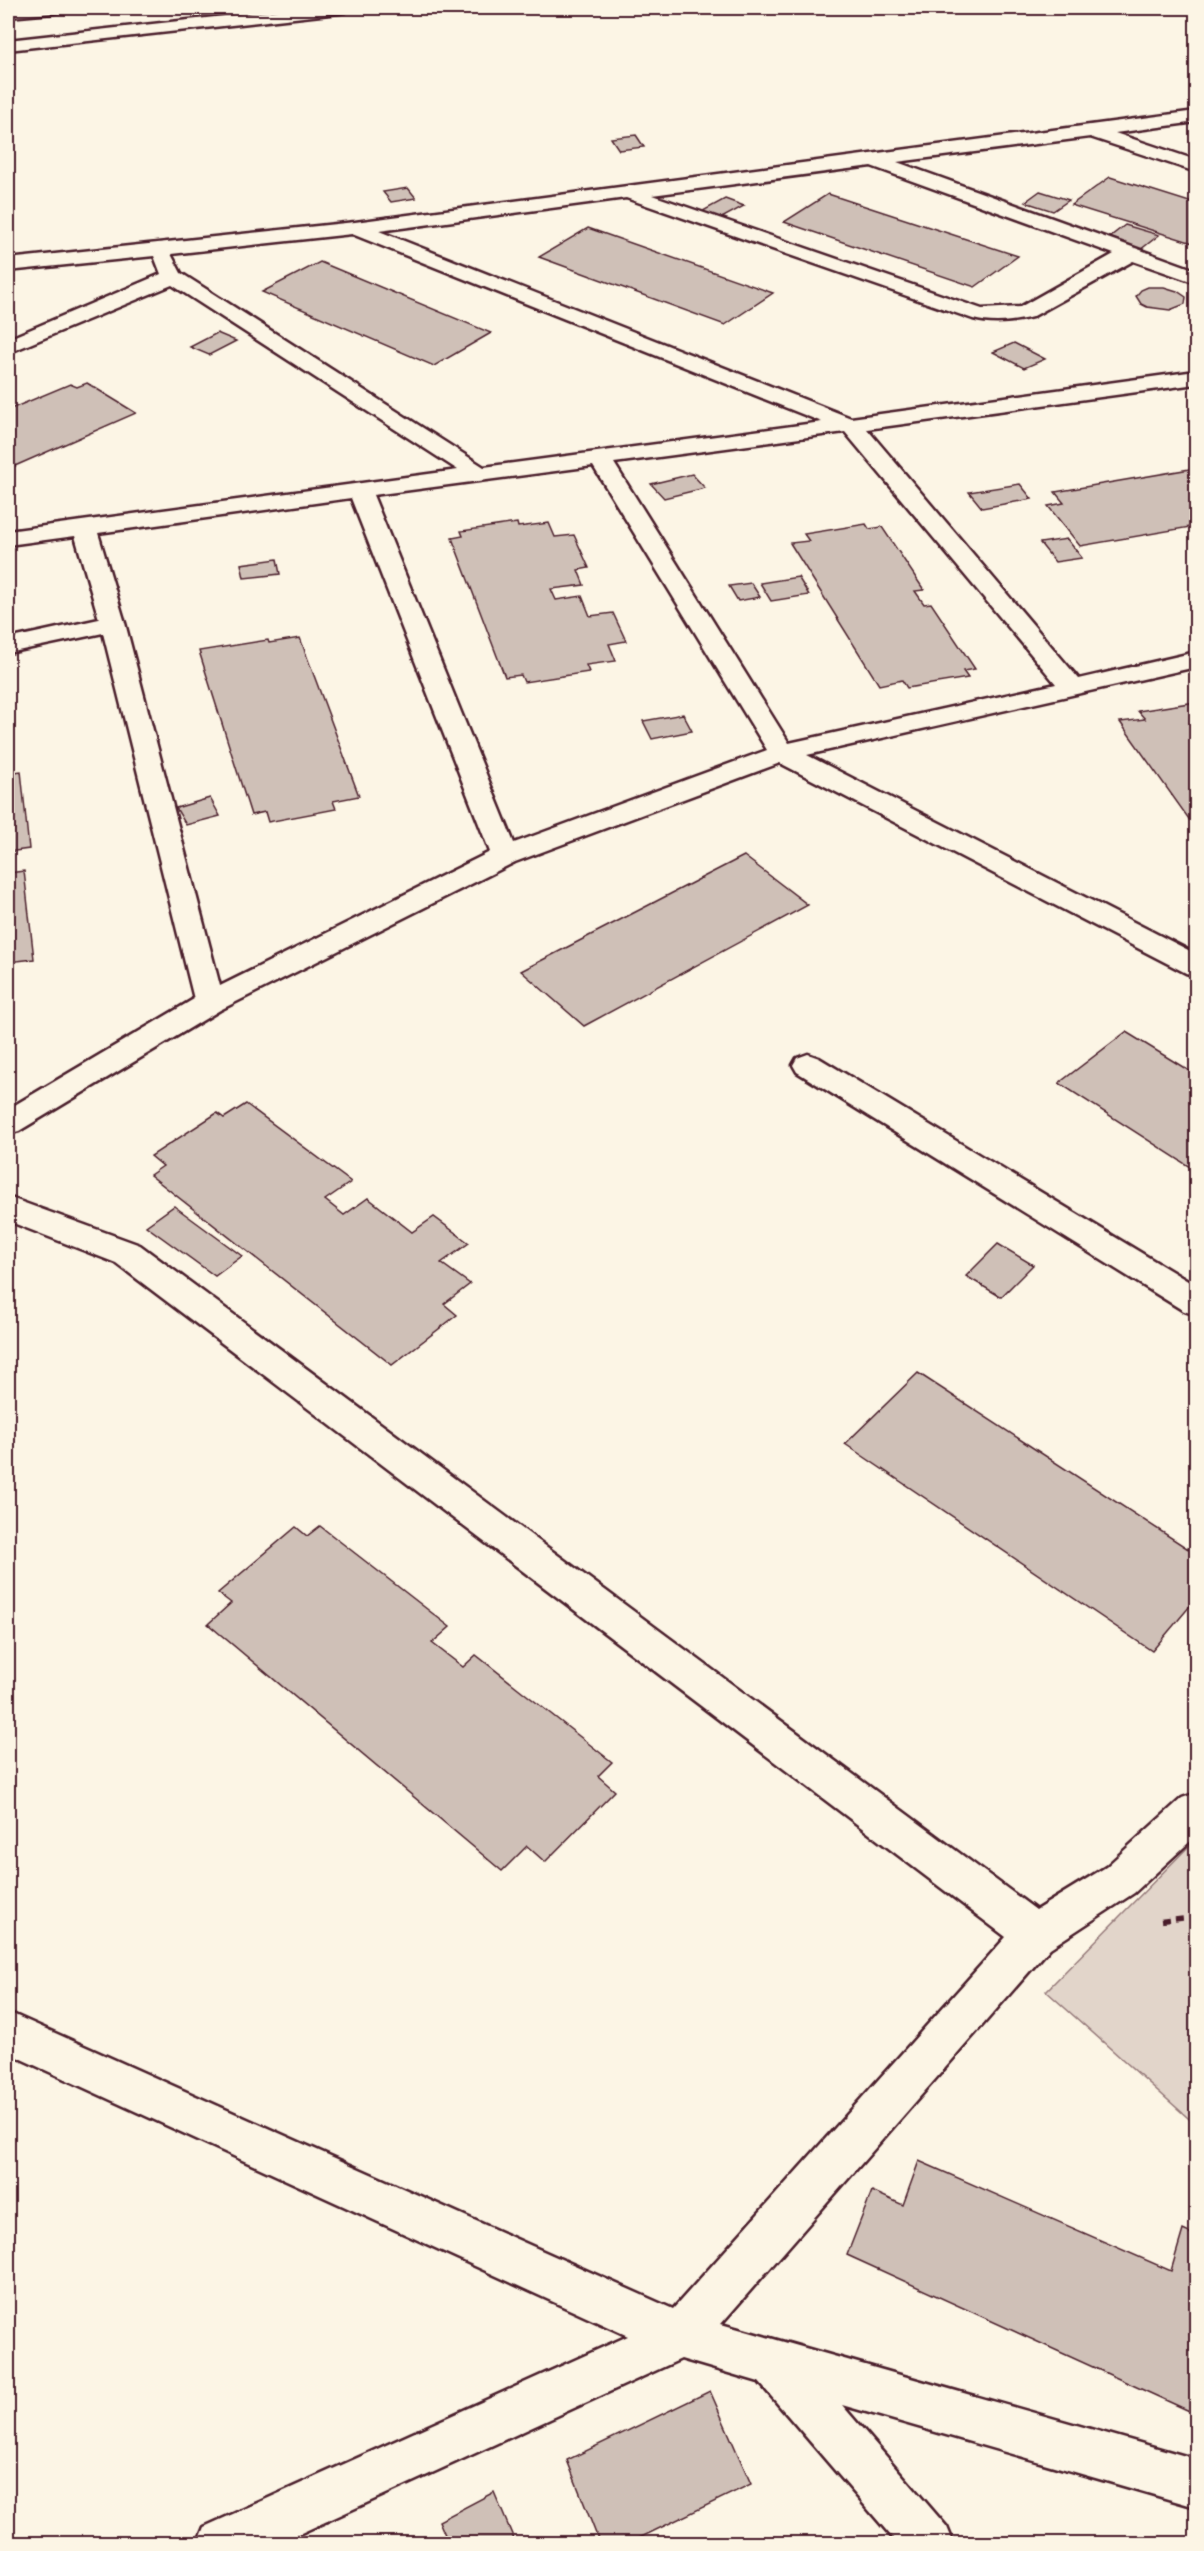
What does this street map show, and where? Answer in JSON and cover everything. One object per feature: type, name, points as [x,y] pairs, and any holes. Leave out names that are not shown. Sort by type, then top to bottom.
[{"type":"main road","points":[[8,12],[53,8]]},
{"type":"main road","points":[[8,45],[339,8]]},
{"type":"main road","points":[[8,265],[355,228],[1197,117]]},
{"type":"main road","points":[[1090,132],[1197,166]]},
{"type":"main road","points":[[873,160],[1197,277]]},
{"type":"main road","points":[[627,193],[980,315],[1003,316],[1025,313],[1130,254]]},
{"type":"main road","points":[[355,228],[852,426],[1074,689]]},
{"type":"main road","points":[[158,248],[173,277],[478,473]]},
{"type":"main road","points":[[8,347],[173,277]]},
{"type":"main road","points":[[8,538],[478,473],[852,426],[1197,377]]},
{"type":"main road","points":[[600,459],[782,753],[1197,966]]},
{"type":"main road","points":[[359,490],[505,856]]},
{"type":"main road","points":[[84,527],[113,623],[210,1004]]},
{"type":"main road","points":[[8,646],[113,623]]},
{"type":"main road","points":[[8,1123],[210,1004],[505,856],[782,753],[1197,660]]},
{"type":"main road","points":[[808,1065],[1197,1302]]},
{"type":"main road","points":[[8,1209],[128,1254],[1035,1934]]},
{"type":"main road","points":[[221,2544],[680,2336],[1035,1934],[1120,1880],[1197,1811]]},
{"type":"main road","points":[[8,2032],[680,2336],[1197,2484]]},
{"type":"main road","points":[[773,2362],[930,2544]]},
{"type":"shaded area","points":[[1196,1839],[1196,2125],[1046,1991]]},
{"type":"building","points":[[636,135],[644,147],[619,150],[611,138]]},
{"type":"building","points":[[1110,177],[1196,204],[1196,244],[1071,205]]},
{"type":"building","points":[[408,188],[416,198],[391,202],[383,192]]},
{"type":"building","points":[[1040,191],[1069,200],[1053,211],[1025,202]]},
{"type":"building","points":[[828,194],[1018,256],[975,287],[784,222]]},
{"type":"building","points":[[725,199],[744,206],[720,219],[701,212]]},
{"type":"building","points":[[1125,225],[1159,235],[1140,250],[1106,240]]},
{"type":"building","points":[[588,228],[773,293],[725,325],[539,257]]},
{"type":"building","points":[[320,262],[491,333],[434,366],[262,292]]},
{"type":"building","points":[[1148,287],[1164,287],[1177,291],[1186,297],[1185,304],[1170,310],[1147,307],[1141,304],[1136,296]]},
{"type":"building","points":[[217,333],[236,341],[209,355],[190,347]]},
{"type":"building","points":[[1014,343],[1045,359],[1024,368],[993,352]]},
{"type":"building","points":[[87,383],[136,413],[8,469],[8,410],[70,384],[77,387]]},
{"type":"building","points":[[1196,468],[1196,520],[1193,520],[1196,526],[1080,546],[1048,506],[1064,503],[1055,492]]},
{"type":"building","points":[[692,474],[705,488],[664,498],[651,484]]},
{"type":"building","points":[[1020,484],[1032,499],[982,508],[969,492]]},
{"type":"building","points":[[517,523],[518,527],[549,523],[555,537],[574,535],[589,568],[578,570],[584,585],[551,589],[556,600],[582,596],[590,616],[613,613],[626,641],[609,644],[616,661],[586,665],[589,672],[524,682],[521,675],[505,677],[452,538],[463,536],[461,531]]},
{"type":"building","points":[[866,524],[869,529],[882,527],[924,590],[915,591],[924,604],[931,603],[975,669],[963,671],[968,678],[907,688],[902,680],[879,685],[790,543],[809,541],[804,534]]},
{"type":"building","points":[[1067,539],[1082,558],[1055,562],[1040,543]]},
{"type":"building","points":[[277,559],[280,574],[244,578],[241,564]]},
{"type":"building","points":[[798,577],[809,595],[771,601],[760,583]]},
{"type":"building","points":[[751,583],[760,597],[738,601],[729,586]]},
{"type":"building","points":[[300,638],[359,796],[333,801],[336,809],[268,822],[265,812],[251,815],[199,651],[268,640],[269,643]]},
{"type":"building","points":[[1196,702],[1196,829],[1120,722],[1145,719],[1138,711]]},
{"type":"building","points":[[683,714],[692,731],[652,739],[643,721]]},
{"type":"building","points":[[21,771],[29,849],[8,852],[8,773]]},
{"type":"building","points":[[210,798],[220,816],[186,825],[176,808]]},
{"type":"building","points":[[744,856],[808,905],[584,1026],[521,971]]},
{"type":"building","points":[[24,871],[34,959],[8,962],[8,873]]},
{"type":"building","points":[[1126,1032],[1196,1075],[1196,1171],[1059,1083]]},
{"type":"building","points":[[246,1104],[351,1182],[325,1200],[344,1215],[368,1198],[412,1232],[434,1217],[469,1243],[441,1263],[470,1284],[444,1304],[457,1315],[392,1365],[150,1175],[163,1166],[151,1156],[217,1113],[224,1118]]},
{"type":"building","points":[[174,1206],[242,1256],[215,1276],[146,1226]]},
{"type":"building","points":[[998,1244],[1033,1265],[1001,1297],[966,1276]]},
{"type":"building","points":[[918,1373],[1196,1554],[1196,1599],[1152,1651],[845,1444]]},
{"type":"building","points":[[320,1526],[450,1627],[432,1643],[463,1667],[476,1655],[612,1762],[598,1776],[615,1791],[545,1862],[527,1846],[502,1871],[208,1624],[231,1603],[218,1593],[296,1527],[307,1536]]},
{"type":"building","points":[[919,2161],[1171,2271],[1183,2230],[1196,2236],[1196,2414],[847,2255],[872,2191],[903,2205]]},
{"type":"building","points":[[710,2391],[751,2484],[627,2544],[600,2544],[567,2460]]},
{"type":"building","points":[[494,2492],[516,2544],[449,2544],[439,2521]]}]
